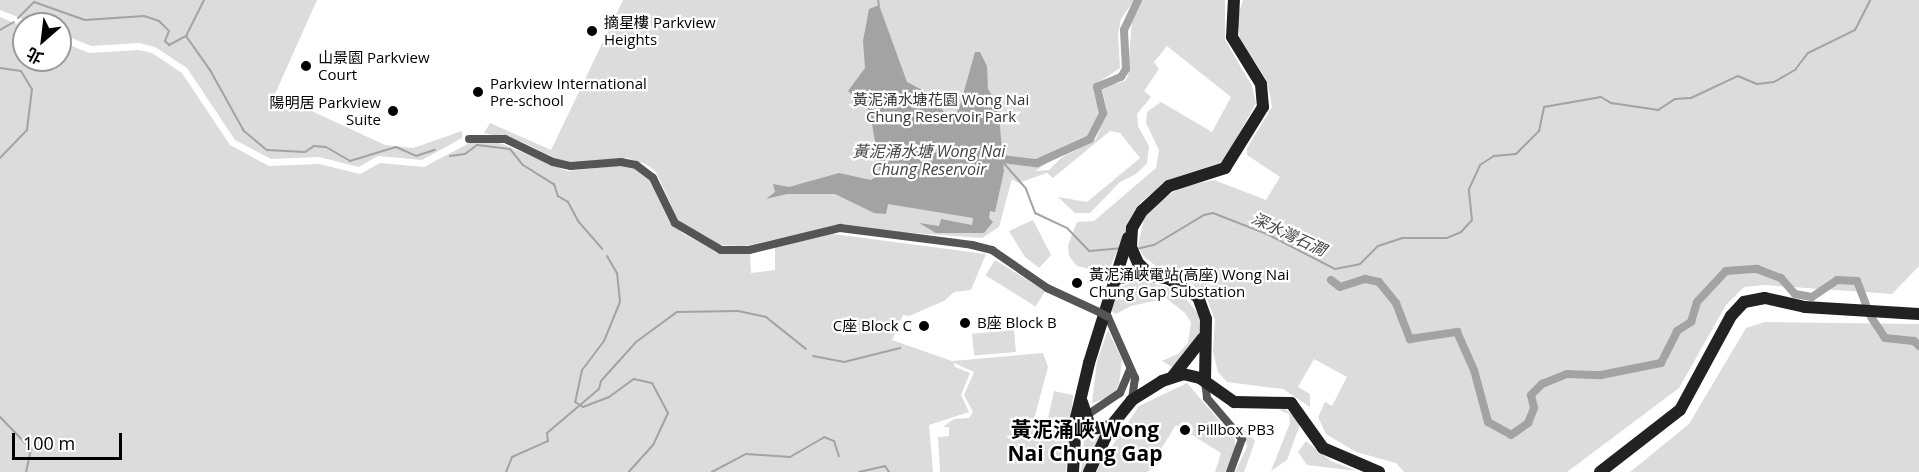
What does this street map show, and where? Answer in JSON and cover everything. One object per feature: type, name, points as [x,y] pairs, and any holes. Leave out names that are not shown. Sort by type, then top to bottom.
[{"type":"main road","points":[[1073,472],[1077,430],[1094,342],[1128,249],[1132,228],[1148,203],[1165,188],[1227,166],[1262,111],[1262,87],[1231,33],[1234,0]]},
{"type":"main road","points":[[1128,249],[1151,276]]},
{"type":"main road","points":[[1117,279],[1133,274],[1151,276],[1178,283],[1198,297],[1206,319],[1204,381]]},
{"type":"main road","points":[[1600,472],[1680,410],[1731,316],[1748,301],[1765,298],[1805,307],[1919,314]]},
{"type":"main road","points":[[1089,472],[1111,426],[1132,400],[1187,369],[1204,336]]},
{"type":"main road","points":[[1187,369],[1238,403],[1291,403],[1323,448],[1379,472]]},
{"type":"main road","points":[[1082,400],[1085,418],[1094,427],[1111,426]]},
{"type":"street","points":[[469,139],[505,139],[553,162],[572,166],[624,162],[641,167],[653,178],[669,214],[679,227],[721,250],[748,250],[840,228],[972,244],[992,250],[1047,288],[1108,318],[1136,384],[1132,400]]},
{"type":"street","points":[[1077,430],[1085,418],[1120,393],[1130,369]]},
{"type":"street","points":[[1204,381],[1207,398],[1242,439],[1230,472]]},
{"type":"green space","points":[[0,0],[317,0],[275,94],[385,145],[413,148],[462,131],[462,138],[422,160],[378,156],[359,167],[319,157],[271,159],[235,140],[187,68],[155,47],[139,43],[91,46],[72,38],[72,12],[12,12],[12,15],[0,10]]},
{"type":"green space","name":"黃泥涌水塘花園 Wong Nai Chung Reservoir Park","points":[[623,0],[1134,0],[1121,19],[1118,34],[1120,68],[1093,86],[1099,111],[1090,135],[1035,171],[1049,170],[1061,158],[1096,139],[1107,112],[1102,88],[1125,81],[1128,76],[1132,17],[1142,0],[1225,0],[1225,40],[1252,86],[1256,103],[1224,161],[1166,181],[1140,203],[1107,273],[1077,266],[1069,256],[1068,245],[1077,222],[1094,221],[1156,168],[1159,150],[1146,123],[1147,112],[1161,102],[1212,132],[1231,97],[1167,46],[1154,62],[1159,69],[1144,91],[1151,97],[1137,114],[1138,126],[1149,146],[1147,163],[1136,174],[1120,182],[1090,213],[1075,213],[1058,197],[1087,202],[1140,158],[1120,133],[1110,131],[1053,178],[1047,173],[1018,183],[1012,179],[999,227],[982,238],[833,227],[745,246],[719,245],[687,228],[677,218],[656,172],[646,164],[627,158],[568,164],[522,142],[484,133],[490,123],[551,150]]},
{"type":"green space","points":[[1243,0],[1919,0],[1919,266],[1892,294],[1765,285],[1744,287],[1726,305],[1679,388],[1567,472],[1404,472],[1396,463],[1356,452],[1326,434],[1318,417],[1325,402],[1332,406],[1347,377],[1314,359],[1298,387],[1310,394],[1310,407],[1283,389],[1227,382],[1218,372],[1213,352],[1215,320],[1206,296],[1185,278],[1160,269],[1144,257],[1138,246],[1144,218],[1157,203],[1181,187],[1214,180],[1266,200],[1280,177],[1247,155],[1247,148],[1272,107],[1267,81],[1240,38],[1237,18]]},
{"type":"green space","points":[[0,17],[12,22],[12,72],[72,72],[72,46],[89,53],[138,50],[152,53],[182,73],[230,145],[269,166],[319,164],[360,174],[380,163],[424,167],[473,141],[495,141],[567,171],[627,165],[650,177],[671,222],[682,233],[717,252],[750,254],[751,273],[775,270],[775,246],[833,234],[986,254],[971,290],[954,292],[944,301],[909,316],[903,315],[892,340],[952,361],[1043,353],[1048,367],[1033,423],[1034,441],[1043,441],[1054,391],[1073,395],[1066,472],[940,472],[938,437],[949,436],[949,427],[943,427],[954,419],[969,418],[973,412],[964,395],[974,372],[954,363],[955,367],[970,373],[961,395],[969,412],[929,425],[933,472],[0,472]]},
{"type":"green space","points":[[1033,220],[1051,255],[1039,268],[1025,257],[1009,231]]},
{"type":"green space","points":[[995,260],[1045,291],[1035,307],[985,275]]},
{"type":"green space","points":[[1139,279],[1179,291],[1202,318],[1203,330],[1174,368],[1162,361],[1178,354],[1188,343],[1191,322],[1185,313],[1166,298],[1131,306],[1116,314],[1109,309],[1119,288]]},
{"type":"green space","points":[[1765,322],[1919,324],[1919,472],[1630,472],[1689,424],[1746,328]]},
{"type":"green space","points":[[1014,330],[1016,352],[974,356],[972,334]]},
{"type":"green space","points":[[1108,330],[1122,360],[1119,384],[1113,396],[1092,403],[1097,361]]},
{"type":"green space","points":[[1187,383],[1235,439],[1235,448],[1225,472],[1215,472],[1221,453],[1176,425],[1156,457],[1162,461],[1147,472],[1095,472],[1139,406]]},
{"type":"green space","points":[[1285,409],[1299,421],[1299,427],[1287,460],[1271,471],[1290,423],[1289,414],[1279,410]]},
{"type":"green space","points":[[1235,423],[1255,441],[1244,472],[1235,472],[1247,447],[1245,435]]},
{"type":"green space","points":[[1085,428],[1104,436],[1086,472],[1081,472]]},
{"type":"green space","points":[[1306,441],[1331,461],[1357,471],[1307,465],[1298,452]]},
{"type":"water","name":"黃泥涌水塘 Wong Nai Chung Reservoir","points":[[879,5],[907,82],[930,94],[945,113],[954,114],[959,109],[975,52],[980,52],[987,66],[988,89],[998,105],[1004,171],[995,212],[990,211],[989,218],[993,222],[984,233],[936,233],[919,223],[939,226],[941,219],[972,225],[973,218],[888,204],[886,214],[874,213],[835,194],[787,194],[766,199],[775,192],[773,184],[789,187],[839,173],[871,180],[880,174],[870,111],[848,91],[865,68],[863,41],[869,9]]},
{"type":"waterway","points":[[186,36],[204,0]]},
{"type":"waterway","points":[[878,0],[879,5]]},
{"type":"waterway","points":[[1002,159],[1037,163],[1090,139],[1103,113],[1097,87],[1121,77],[1126,69],[1124,30],[1138,0]]},
{"type":"waterway","name":"深水灣石澗","points":[[1136,249],[1154,245],[1204,215],[1213,213],[1269,235],[1335,269],[1360,264],[1378,246],[1402,238],[1447,238],[1461,232],[1472,220],[1469,189],[1480,165],[1494,156],[1516,154],[1539,131],[1544,107],[1601,97],[1611,103],[1658,110],[1675,99],[1691,98],[1738,76],[1757,84],[1774,82],[1795,70],[1808,53],[1855,30],[1870,0]]},
{"type":"waterway","points":[[24,12],[34,2],[62,12]]},
{"type":"waterway","points":[[72,15],[85,20],[144,16],[159,21],[169,31],[165,41],[169,45],[186,36],[210,70],[244,131],[267,150],[305,152],[314,146],[326,147],[350,161],[396,147],[416,156],[435,150]]},
{"type":"waterway","points":[[0,30],[12,23]]},
{"type":"waterway","points":[[0,68],[21,71],[32,89],[27,130],[0,158]]},
{"type":"waterway","points":[[450,156],[465,154],[477,145],[510,149],[523,165],[554,184],[558,196],[568,202],[578,221],[602,249]]},
{"type":"waterway","name":"深水灣石澗","points":[[1002,161],[1026,189],[1035,213],[1067,228],[1089,251],[1121,248]]},
{"type":"waterway","points":[[607,256],[617,273],[620,302],[604,341],[582,370],[575,402],[583,407],[609,397],[634,379],[652,383],[668,413],[653,445],[629,472]]},
{"type":"waterway","points":[[1331,280],[1340,287],[1365,279],[1379,282],[1396,303],[1410,339],[1457,332],[1474,370],[1488,422],[1511,435],[1528,423],[1534,408],[1531,395],[1542,384],[1567,374],[1601,375],[1661,363],[1677,331],[1691,322],[1697,302],[1726,271],[1757,269],[1781,278],[1795,294],[1812,297],[1837,280],[1857,281],[1866,304]]},
{"type":"waterway","points":[[506,472],[512,457],[548,441],[547,433],[599,389],[601,381],[636,342],[677,312],[738,311],[766,317],[806,349]]},
{"type":"waterway","points":[[1871,317],[1885,338],[1914,341],[1919,346]]},
{"type":"waterway","points":[[813,356],[844,362],[900,348]]},
{"type":"waterway","points":[[0,417],[31,449],[26,472]]},
{"type":"waterway","points":[[712,472],[746,454],[790,457],[824,437],[834,441],[839,456]]},
{"type":"waterway","points":[[859,472],[885,466],[889,472]]},
{"type":"place","name":"摘星樓 Parkview Heights","points":[[592,31]]},
{"type":"place","name":"山景園 Parkview Court","points":[[306,66]]},
{"type":"place","name":"Parkview International Pre-school","points":[[478,92]]},
{"type":"place","name":"陽明居 Parkview Suite","points":[[393,111]]},
{"type":"place","name":"黃泥涌峽電站(高座) Wong Nai Chung Gap Substation","points":[[1077,283]]},
{"type":"place","name":"B座 Block B","points":[[965,323]]},
{"type":"place","name":"C座 Block C","points":[[924,326]]},
{"type":"place","name":"Pillbox PB3","points":[[1185,430]]},
{"type":"district","name":"黃泥涌峽 Wong Nai Chung Gap","points":[[1085,441]]}]
